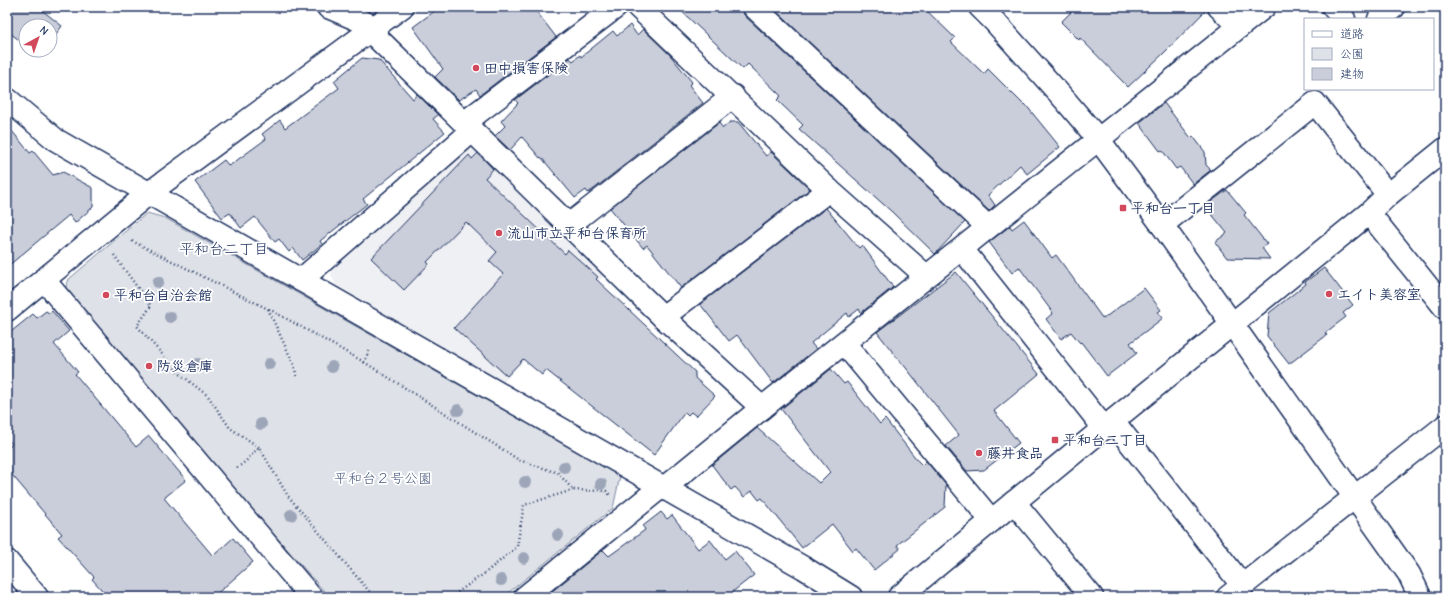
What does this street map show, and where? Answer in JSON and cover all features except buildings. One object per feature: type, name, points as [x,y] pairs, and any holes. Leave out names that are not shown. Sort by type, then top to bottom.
[{"type":"street","points":[[328,7],[373,29],[468,127],[663,317],[762,408]]},
{"type":"street","points":[[7,310],[44,280],[109,233],[149,193],[402,7]]},
{"type":"street","points":[[301,280],[468,127],[616,7]]},
{"type":"street","points":[[638,7],[733,96],[828,190],[926,276]]},
{"type":"street","points":[[754,7],[988,227]]},
{"type":"street","points":[[980,7],[1030,60],[1099,140],[1162,225],[1409,574],[1420,597]]},
{"type":"street","points":[[1219,7],[1239,27]]},
{"type":"street","points":[[525,597],[1264,7]]},
{"type":"street","points":[[1333,7],[1343,18]]},
{"type":"street","points":[[1380,18],[1394,7]]},
{"type":"street","points":[[569,225],[733,96]]},
{"type":"street","points":[[7,99],[56,140],[851,597]]},
{"type":"street","points":[[1162,225],[1315,103],[1388,196]]},
{"type":"street","points":[[899,597],[991,520],[1369,213],[1445,149]]},
{"type":"street","points":[[663,317],[828,190]]},
{"type":"street","points":[[1369,213],[1445,308]]},
{"type":"street","points":[[962,249],[1109,424],[1235,591],[1445,426]]},
{"type":"street","points":[[44,280],[311,597]]},
{"type":"street","points":[[844,343],[991,520]]},
{"type":"street","points":[[1014,502],[1092,597]]},
{"type":"street","points":[[7,561],[37,597]]},
{"type":"path","points":[[374,597],[288,496],[259,447],[230,428],[208,396],[178,373],[137,326],[151,306],[110,250],[109,233],[118,235],[268,309],[364,362],[518,460],[558,473],[573,490]]},
{"type":"path","points":[[268,309],[294,365],[297,378]]},
{"type":"path","points":[[364,362],[381,326]]},
{"type":"path","points":[[215,483],[246,462],[259,447]]},
{"type":"path","points":[[451,597],[485,573],[517,547],[524,505],[573,490],[606,491],[631,511]]},
{"type":"shaded area","points":[[461,147],[476,150],[603,276],[502,384],[335,284],[331,275],[333,267]]},
{"type":"green space","name":"平和台２号公園","points":[[147,213],[165,218],[620,476],[613,508],[503,597],[329,597],[63,294],[69,279]]},
{"type":"place","name":"田中損害保険","points":[[476,68]]},
{"type":"place","name":"平和台一丁目","points":[[1123,208]]},
{"type":"place","name":"流山市立平和台保育所","points":[[499,233]]},
{"type":"place","name":"エイト美容室","points":[[1329,294]]},
{"type":"place","name":"平和台自治会館","points":[[106,295]]},
{"type":"place","name":"防災倉庫","points":[[149,366]]},
{"type":"place","name":"平和台二丁目","points":[[1055,440]]},
{"type":"place","name":"藤井食品","points":[[979,453]]},
{"type":"district","name":"平和台二丁目","points":[[224,249]]}]
